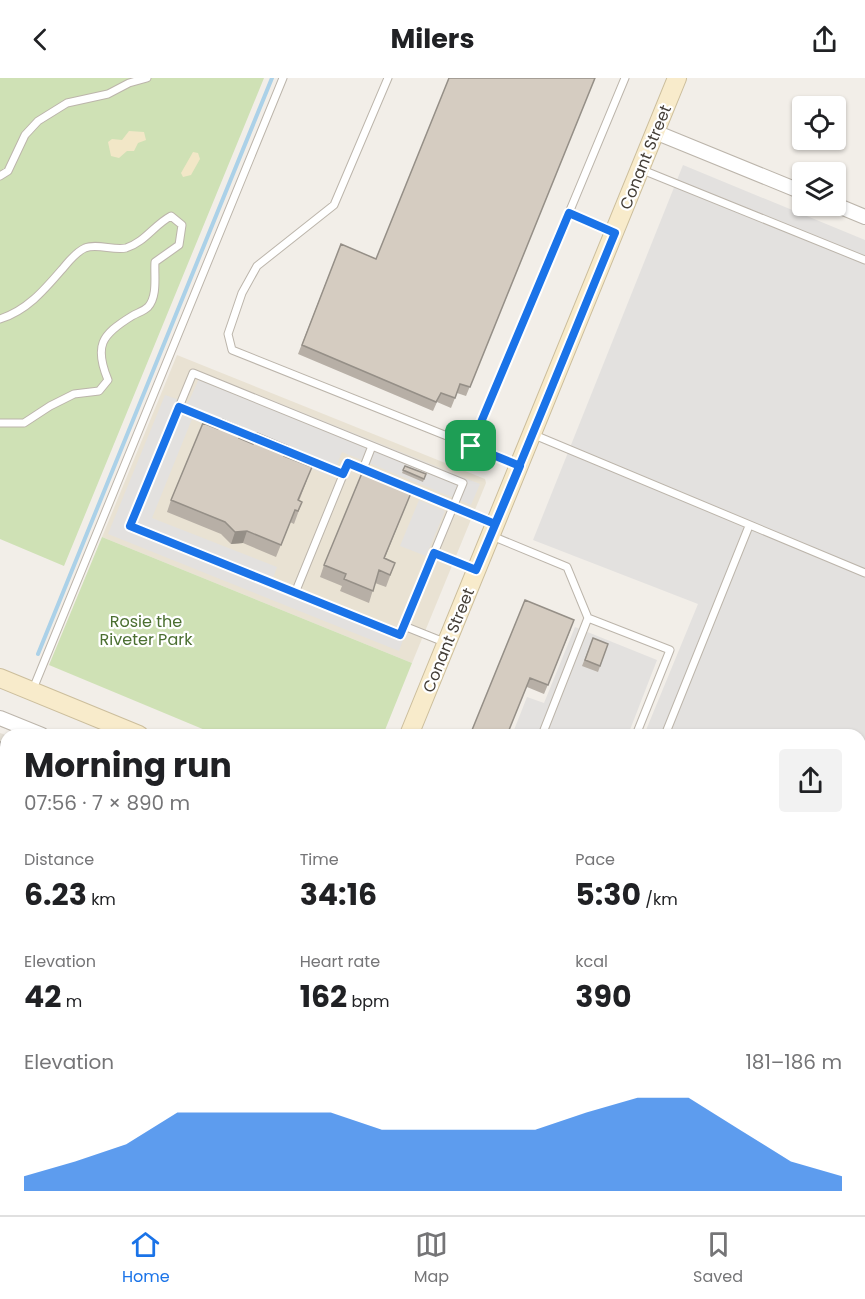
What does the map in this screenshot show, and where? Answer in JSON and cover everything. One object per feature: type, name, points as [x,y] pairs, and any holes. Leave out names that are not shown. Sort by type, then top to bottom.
[{"type":"street","name":"Conant Street","points":[[411,729],[615,233],[676,78]]},
{"type":"street","points":[[655,132],[792,188]]},
{"type":"street","points":[[846,209],[865,217]]},
{"type":"street","points":[[0,678],[124,729]]},
{"type":"street","points":[[0,718],[27,729]]},
{"type":"lane","points":[[0,176],[8,171],[25,135],[38,121],[67,103],[108,94],[129,82],[147,78]]},
{"type":"lane","points":[[32,691],[284,78]]},
{"type":"lane","points":[[388,78],[334,205],[257,266],[242,293],[228,334],[232,350],[520,466]]},
{"type":"lane","points":[[471,446],[625,78]]},
{"type":"lane","points":[[640,169],[687,186],[865,260]]},
{"type":"lane","points":[[569,213],[615,233]]},
{"type":"lane","points":[[0,319],[18,313],[39,296],[75,255],[86,247],[125,248],[144,239],[158,223],[171,216],[182,225],[179,245],[155,262],[155,293],[148,306],[116,326],[101,342],[100,360],[108,380],[99,391],[74,394],[24,423],[0,423]]},
{"type":"lane","points":[[193,373],[372,446],[462,483],[400,635],[130,526],[193,373]]},
{"type":"lane","points":[[179,407],[343,474]]},
{"type":"lane","points":[[532,434],[865,573]]},
{"type":"lane","points":[[363,470],[372,446]]},
{"type":"lane","points":[[295,593],[348,463],[453,507],[567,567],[588,618],[544,729]]},
{"type":"lane","points":[[667,729],[749,526]]},
{"type":"lane","points":[[434,553],[476,570]]},
{"type":"lane","points":[[588,618],[670,650],[638,729]]},
{"type":"lane","points":[[404,626],[447,643]]},
{"type":"shaded area","points":[[683,165],[792,210],[792,216],[807,216],[865,240],[865,729],[646,729],[698,604],[533,540]]},
{"type":"shaded area","points":[[177,355],[485,479],[486,483],[412,663],[102,537]]},
{"type":"shaded area","points":[[202,372],[480,484],[471,505],[342,452],[332,477],[192,419],[152,518],[277,567],[270,587],[403,640],[399,651],[108,534],[165,395],[188,403]]},
{"type":"shaded area","points":[[419,500],[445,511],[426,556],[400,546]]},
{"type":"shaded area","points":[[575,627],[657,660],[630,729],[514,729],[527,697],[544,703]]},
{"type":"green space","points":[[0,78],[264,78],[64,566],[0,539]]},
{"type":"green space","name":"Rosie the Riveter Park","points":[[102,537],[412,663],[385,729],[203,729],[49,665]]},
{"type":"sand","points":[[129,131],[144,132],[146,140],[138,143],[134,151],[127,151],[119,158],[111,156],[108,142],[112,139],[122,140]]},
{"type":"sand","points":[[193,152],[198,153],[200,159],[191,175],[183,177],[181,173]]},
{"type":"building","points":[[449,78],[595,78],[470,387],[460,384],[455,398],[441,393],[436,402],[302,345],[341,244],[376,259]]},
{"type":"building","points":[[222,419],[243,428],[239,438],[253,444],[257,433],[288,446],[284,456],[312,467],[298,500],[302,502],[298,511],[295,510],[281,545],[247,531],[235,532],[225,522],[171,500],[203,423],[218,429]]},
{"type":"building","points":[[405,466],[426,474],[424,479],[403,470]]},
{"type":"building","points":[[362,473],[411,493],[384,558],[395,563],[390,575],[379,570],[373,591],[344,579],[346,574],[324,565]]},
{"type":"building","points":[[525,600],[574,620],[548,685],[530,678],[509,729],[472,729]]},
{"type":"building","points":[[593,638],[608,644],[600,666],[585,660]]},
{"type":"waterway","points":[[38,654],[272,78]]},
{"type":"route","points":[[471,446],[520,466],[476,570],[434,553],[400,635],[130,526],[179,407],[343,474],[348,463],[495,524],[520,466],[615,233],[569,213],[471,446]]}]
